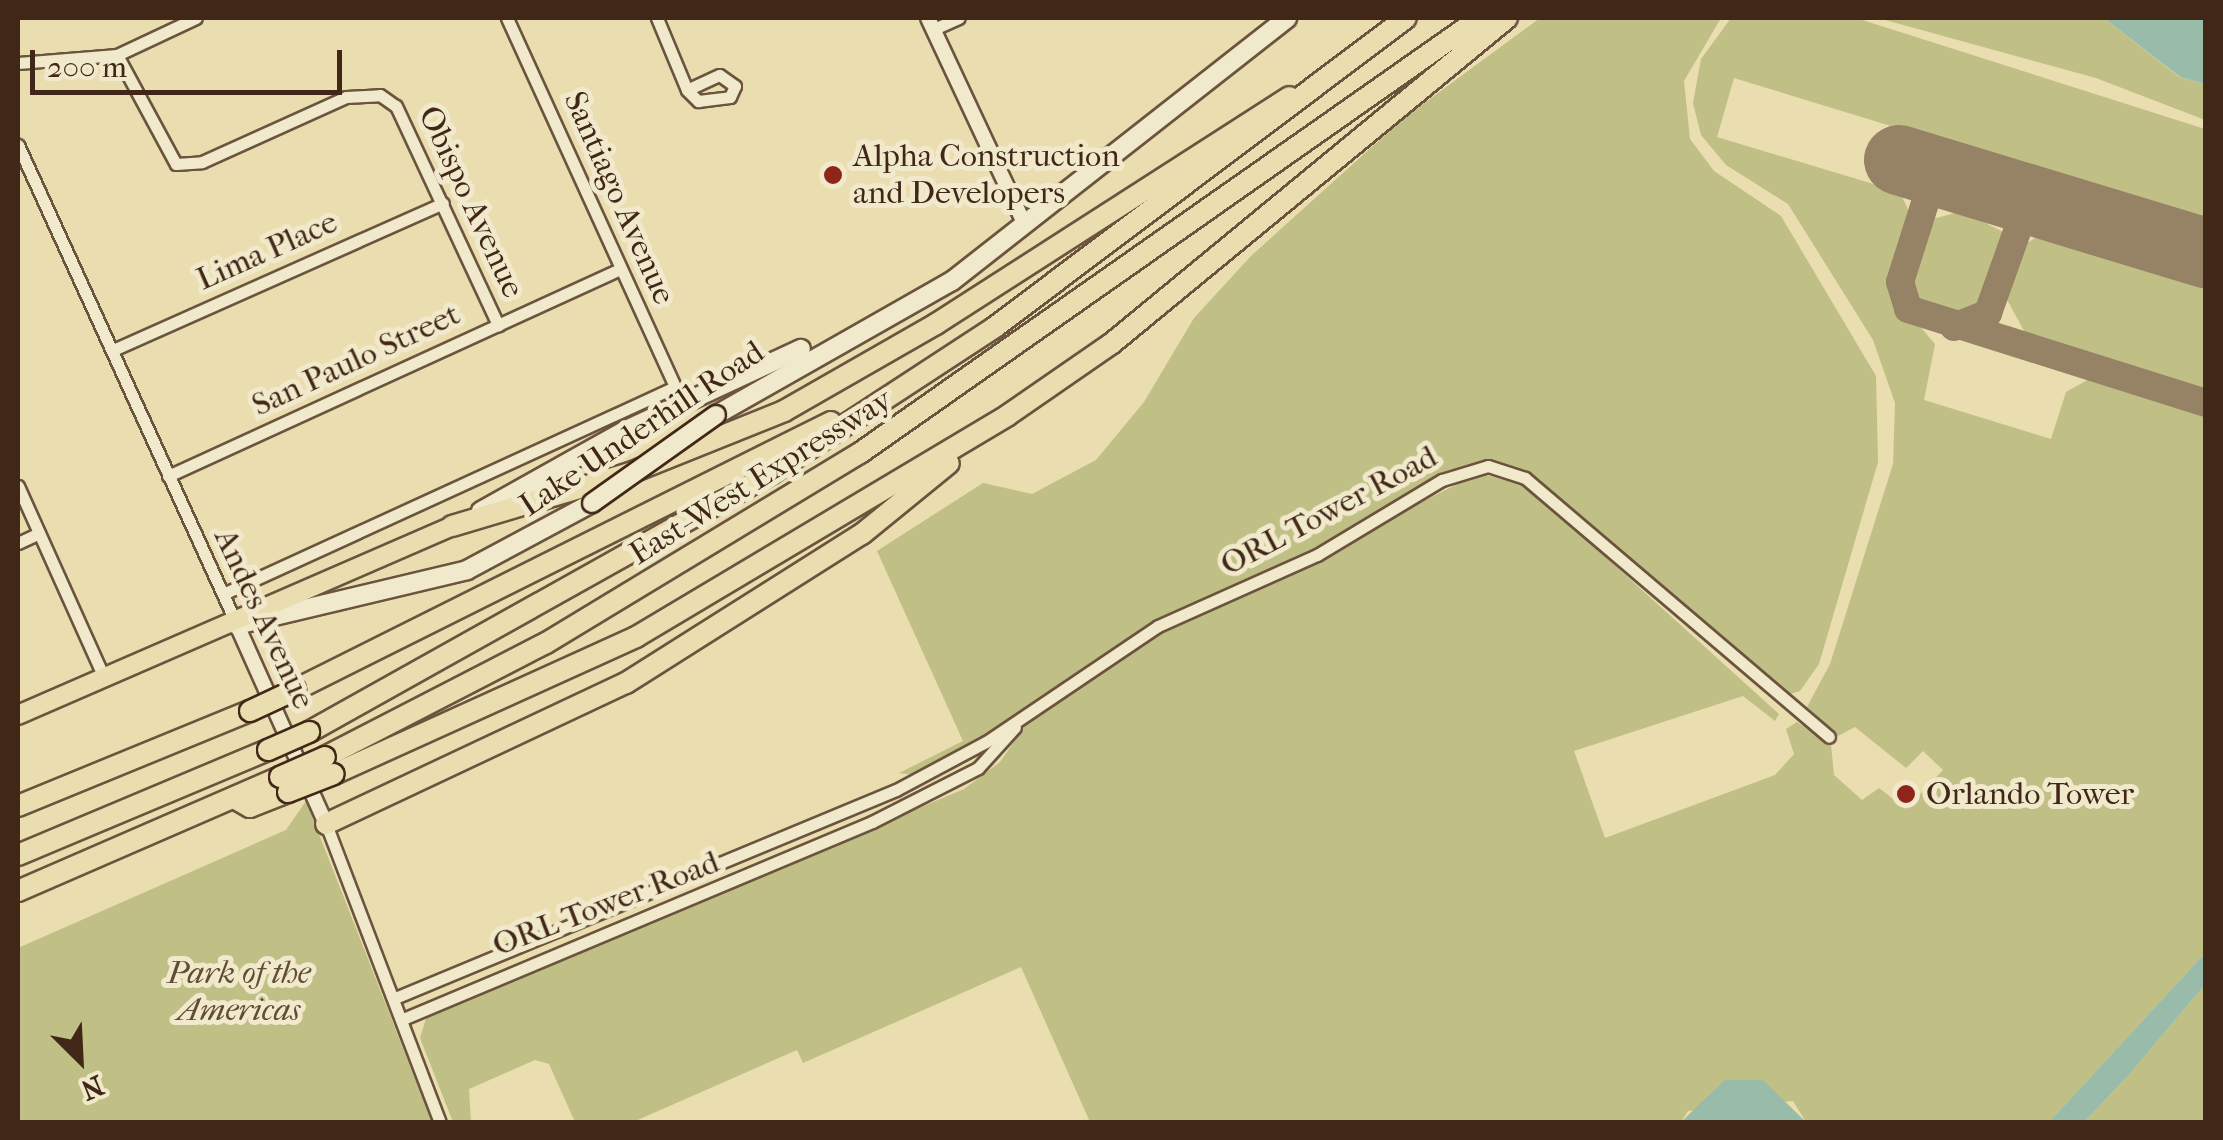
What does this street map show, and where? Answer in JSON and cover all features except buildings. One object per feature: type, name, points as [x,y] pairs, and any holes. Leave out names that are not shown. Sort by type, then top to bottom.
[{"type":"highway","name":"East-West Expressway","points":[[18,855],[310,732],[658,542],[883,400],[1406,18]]},
{"type":"highway","name":"East-West Expressway","points":[[330,765],[529,652],[844,464],[1480,18]]},
{"type":"highway","points":[[18,890],[236,799],[250,808],[284,785],[636,637],[1008,415],[1111,344],[1507,18]]},
{"type":"highway","points":[[452,526],[630,473],[784,410],[936,324],[1260,108],[1314,86]]},
{"type":"highway","points":[[18,806],[295,690],[883,400]]},
{"type":"highway","points":[[326,824],[626,683],[862,534],[1008,415]]},
{"type":"main road","name":"Lake Underhill Road","points":[[237,625],[466,570],[592,503],[716,415],[952,281],[1287,18]]},
{"type":"main road","name":"Lake Underhill Road","points":[[18,715],[237,625],[452,526],[678,395],[952,281]]},
{"type":"street","points":[[18,63],[117,55],[196,18]]},
{"type":"street","name":"Santiago Avenue","points":[[507,18],[678,395]]},
{"type":"street","points":[[657,18],[687,90]]},
{"type":"street","points":[[959,18],[931,24],[1026,225]]},
{"type":"street","name":"Obispo Avenue","points":[[117,55],[176,164],[191,167],[368,93],[396,106],[498,325]]},
{"type":"street","name":"Andes Avenue","points":[[18,146],[326,824],[440,1122]]},
{"type":"street","name":"Lima Place","points":[[113,350],[443,202]]},
{"type":"street","name":"San Paulo Street","points":[[168,476],[621,269]]},
{"type":"street","name":"Lake Underhill Road","points":[[223,594],[678,395]]},
{"type":"street","name":"ORL Tower Road","points":[[395,998],[683,882],[896,790],[1028,713],[1158,626],[1317,555],[1442,480],[1488,466],[1525,478],[1829,737]]},
{"type":"street","points":[[18,486],[104,677]]},
{"type":"street","points":[[18,543],[39,534]]},
{"type":"street","name":"ORL Tower Road","points":[[403,1020],[691,901],[903,807],[978,768],[1028,713]]},
{"type":"street","points":[[896,790],[903,807]]},
{"type":"street","points":[[683,882],[691,901]]},
{"type":"green space","points":[[1540,18],[1721,18],[1684,81],[1690,139],[1714,171],[1781,216],[1876,376],[1878,462],[1819,664],[1800,691],[1786,695],[1529,474],[1491,461],[1447,471],[1319,548],[1163,618],[991,735],[915,775],[899,773],[963,741],[877,551],[983,483],[1032,494],[1096,460],[1144,402],[1194,318],[1251,256],[1404,118]]},
{"type":"green space","points":[[1731,18],[1856,18],[2205,129],[2205,222],[1734,78],[1717,137],[1900,192],[1910,214],[1892,294],[1935,344],[1924,400],[2051,439],[2066,392],[2091,378],[2205,413],[2205,953],[2049,1122],[1806,1122],[1793,1101],[1688,1111],[1681,1122],[1090,1122],[1021,967],[803,1063],[797,1050],[633,1122],[575,1122],[549,1064],[535,1060],[469,1089],[471,1122],[453,1122],[420,1038],[427,1015],[964,789],[1000,762],[1029,720],[1122,654],[1479,473],[1527,486],[1779,714],[1775,721],[1743,696],[1574,751],[1605,838],[1775,775],[1794,754],[1786,729],[1797,722],[1831,745],[1834,775],[1862,800],[1879,788],[1906,809],[1943,770],[1923,751],[1906,768],[1855,727],[1838,736],[1807,707],[1830,664],[1893,464],[1895,403],[1873,340],[1788,204],[1726,165],[1701,135],[1693,103],[1701,59]]},
{"type":"green space","points":[[1878,18],[2104,18],[2179,77],[2205,84],[2205,120],[2096,78]]},
{"type":"green space","points":[[1962,211],[2003,232],[1983,305],[1963,319],[1920,307],[1909,286],[1929,220]]},
{"type":"green space","points":[[2035,238],[2205,285],[2205,394],[2028,338],[2005,296],[2019,248]]},
{"type":"green space","name":"Park of the Americas","points":[[306,801],[432,1122],[18,1122],[18,948],[286,830]]},
{"type":"green space","points":[[2205,985],[2205,1121],[2084,1122],[2126,1078]]},
{"type":"shaded area","points":[[2104,18],[2205,18],[2205,84],[2180,77]]},
{"type":"shaded area","points":[[2205,953],[2205,985],[2126,1078],[2084,1122],[2049,1122]]},
{"type":"shaded area","points":[[1725,1080],[1763,1080],[1806,1122],[1681,1122]]},
{"type":"taxiway","points":[[1977,184],[1949,183],[1926,200],[1900,282],[1908,309],[2206,403]]},
{"type":"taxiway","points":[[1954,327],[1988,313],[2020,223],[2059,209]]},
{"type":"runway","points":[[1899,160],[2206,253]]},
{"type":"place","name":"Alpha Construction and Developers","points":[[833,175]]},
{"type":"place","name":"Orlando Tower","points":[[1906,794]]}]
